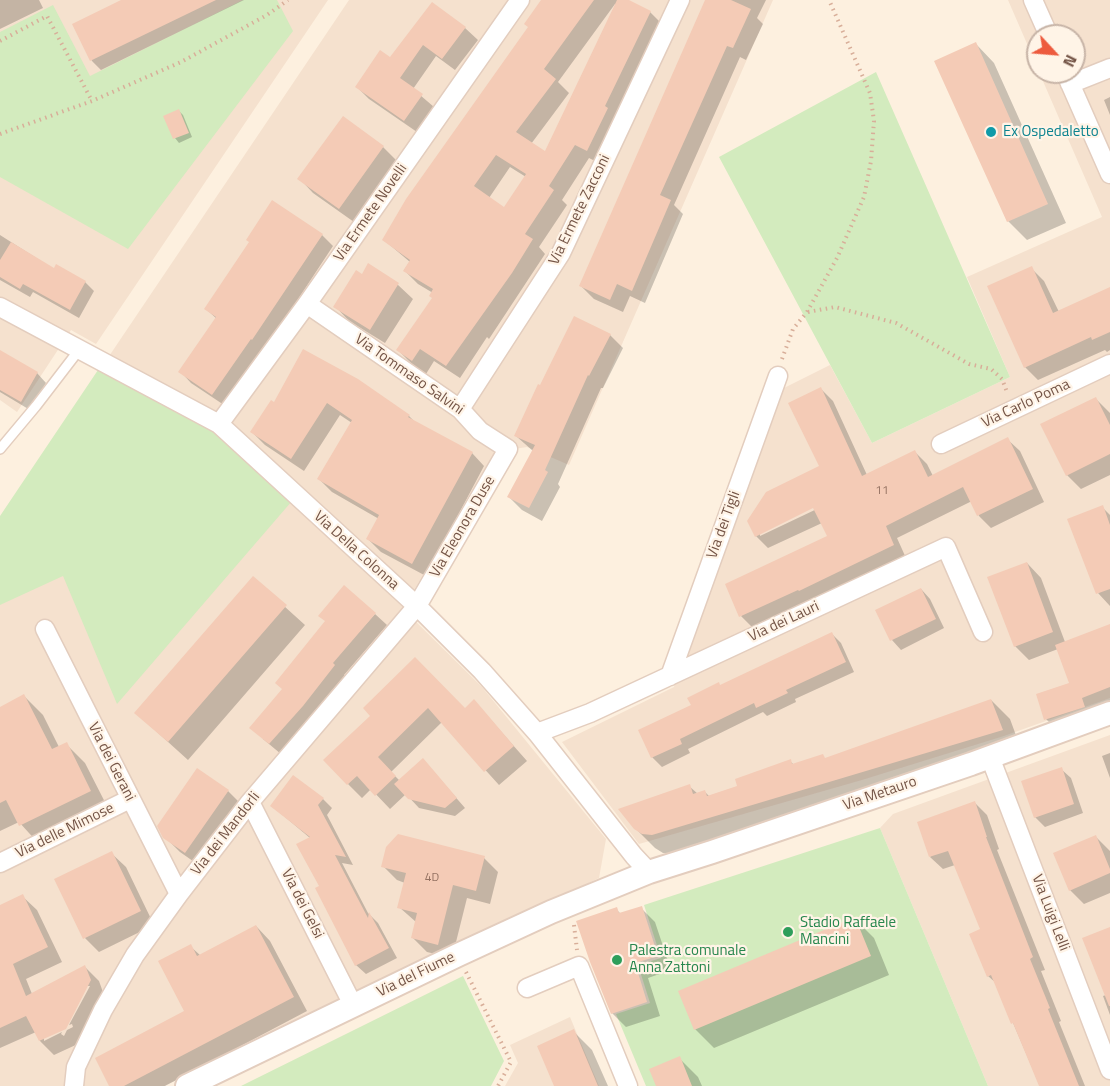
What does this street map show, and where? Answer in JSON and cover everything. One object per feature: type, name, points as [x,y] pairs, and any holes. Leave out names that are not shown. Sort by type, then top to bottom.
[{"type":"street","name":"Via Ermete Novelli","points":[[219,424],[307,304],[520,0]]},
{"type":"street","name":"Via Ermete Zacconi","points":[[460,409],[561,253],[680,0]]},
{"type":"street","points":[[1033,0],[1044,24]]},
{"type":"street","points":[[1086,74],[1110,68]]},
{"type":"street","points":[[1070,84],[1110,174]]},
{"type":"street","name":"Via Tommaso Salvini","points":[[307,304],[460,409],[480,430],[508,449]]},
{"type":"street","name":"Via Della Colonna","points":[[0,307],[219,424],[417,606],[482,671],[537,733],[649,872]]},
{"type":"street","name":"Via Carlo Poma","points":[[941,444],[1110,364]]},
{"type":"street","name":"Via dei Tigli","points":[[670,675],[778,376]]},
{"type":"street","name":"Via Eleonora Duse","points":[[417,606],[508,449]]},
{"type":"street","name":"Via dei Lauri","points":[[537,733],[590,713],[946,547],[983,632]]},
{"type":"street","name":"Via dei Mandorli","points":[[74,1086],[76,1067],[103,1010],[135,955],[250,802],[417,606]]},
{"type":"street","name":"Via dei Gerani","points":[[45,629],[179,894]]},
{"type":"street","name":"Via Metauro","points":[[649,872],[990,757],[1110,713]]},
{"type":"street","name":"Via Luigi Lelli","points":[[990,757],[1110,1070]]},
{"type":"street","name":"Via delle Mimose","points":[[0,863],[130,799]]},
{"type":"street","name":"Via dei Gelsi","points":[[250,802],[353,1005]]},
{"type":"street","name":"Via del Fiume","points":[[187,1086],[458,955],[551,912],[649,872]]},
{"type":"street","points":[[527,988],[579,966],[628,1086]]},
{"type":"lane","points":[[0,449],[79,350]]},
{"type":"path","points":[[0,134],[92,100],[181,62],[267,15],[288,0]]},
{"type":"path","points":[[778,376],[784,349],[793,329],[807,312],[837,258],[864,197],[872,160],[874,121],[870,93],[829,0]]},
{"type":"path","points":[[0,41],[47,16],[92,100]]},
{"type":"path","points":[[807,312],[835,307],[896,323],[969,364],[991,369],[1002,379],[1014,409]]},
{"type":"path","points":[[573,917],[579,966]]},
{"type":"path","points":[[458,955],[511,1062],[498,1086]]},
{"type":"shaded area","points":[[0,0],[328,0],[96,344],[71,330],[17,412],[0,400]]},
{"type":"shaded area","points":[[349,0],[773,0],[569,465],[527,447],[495,452],[403,609],[482,687],[606,839],[599,878],[164,1086],[0,1086],[0,518]]},
{"type":"shaded area","points":[[1008,0],[1110,0],[1110,698],[1004,736],[862,780],[639,844],[562,742],[674,687],[780,390],[830,365],[872,443],[1010,377],[967,277],[1102,217],[1044,84],[1086,84],[1086,24],[1026,24],[1026,41]]},
{"type":"shaded area","points":[[1110,735],[1110,1086],[988,1086],[880,828],[893,814]]},
{"type":"shaded area","points":[[570,1017],[599,1086],[505,1086],[518,1063],[510,1045]]},
{"type":"green space","points":[[243,0],[277,0],[293,31],[128,249],[0,177],[0,32],[53,5],[90,76]]},
{"type":"green space","points":[[876,72],[1010,377],[872,443],[719,157]]},
{"type":"green space","points":[[98,370],[216,430],[292,501],[117,704],[63,576],[0,605],[0,516]]},
{"type":"green space","name":"Stadio Raffaele Mancini","points":[[880,828],[988,1086],[646,1086],[616,1014],[650,1003],[638,965],[661,958],[644,905]]},
{"type":"green space","points":[[463,976],[504,1061],[491,1086],[241,1086]]},
{"type":"building","points":[[121,0],[216,0],[90,61],[72,24]]},
{"type":"building","points":[[541,0],[594,0],[544,69],[556,79],[516,132],[545,151],[617,0],[629,0],[651,11],[605,106],[608,108],[587,151],[575,145],[549,186],[554,190],[525,234],[533,239],[512,273],[446,366],[420,349],[412,361],[396,350],[432,298],[429,296],[433,289],[403,271],[410,260],[382,240],[406,199],[528,27],[524,24]],"holes":[[[496,155],[526,174],[504,207],[474,186]]]},
{"type":"building","points":[[705,0],[731,0],[751,9],[733,48],[727,46],[660,195],[671,200],[632,291],[617,284],[610,300],[579,286]]},
{"type":"building","points":[[432,2],[466,27],[442,59],[423,45],[400,78],[423,94],[404,121],[355,87],[380,50],[390,57]]},
{"type":"building","name":"Ex Ospedaletto","points":[[976,42],[1048,204],[1007,222],[934,61]]},
{"type":"building","points":[[179,109],[189,133],[173,139],[163,116]]},
{"type":"building","points":[[343,116],[384,146],[339,209],[297,179]]},
{"type":"building","points":[[272,200],[323,234],[212,395],[178,372],[216,317],[204,309],[249,242],[246,240]]},
{"type":"building","points":[[11,242],[54,268],[56,264],[86,281],[70,310],[23,284],[20,289],[0,277],[0,260]]},
{"type":"building","points":[[368,263],[399,283],[370,330],[333,307],[356,270],[362,274]]},
{"type":"building","points":[[1032,266],[1053,313],[1110,287],[1110,332],[1092,340],[1091,337],[1024,368],[987,286]]},
{"type":"building","points":[[574,316],[611,334],[588,375],[545,470],[548,472],[529,508],[507,497],[535,445],[514,436]]},
{"type":"building","points":[[303,349],[358,379],[410,415],[408,417],[473,452],[412,564],[366,539],[379,515],[317,479],[352,420],[327,403],[291,459],[250,432],[271,400],[274,402]]},
{"type":"building","points":[[0,350],[38,372],[21,402],[0,390]]},
{"type":"building","points":[[821,387],[862,476],[915,450],[928,477],[1008,437],[1033,489],[977,516],[963,487],[886,526],[894,545],[739,617],[725,584],[827,536],[813,508],[755,537],[747,521],[766,492],[819,466],[788,403]]},
{"type":"building","points":[[1096,397],[1110,425],[1110,454],[1066,476],[1040,424]]},
{"type":"building","points":[[1103,505],[1110,525],[1110,589],[1096,594],[1067,519]]},
{"type":"building","points":[[1027,562],[1053,632],[1014,647],[987,577]]},
{"type":"building","points":[[253,576],[287,605],[168,742],[134,713]]},
{"type":"building","points":[[344,585],[376,613],[333,663],[335,665],[303,706],[269,744],[249,728],[282,689],[275,683],[325,621],[318,616]]},
{"type":"building","points":[[921,588],[936,619],[890,641],[875,610]]},
{"type":"building","points":[[1110,624],[1110,687],[1082,698],[1085,707],[1044,720],[1036,694],[1069,683],[1055,645]]},
{"type":"building","points":[[832,632],[846,662],[786,690],[788,693],[756,708],[754,703],[680,739],[682,744],[651,758],[638,730],[691,705],[687,698],[719,682],[720,685]]},
{"type":"building","points":[[415,657],[465,708],[474,699],[514,746],[484,772],[428,708],[378,757],[396,776],[375,796],[357,776],[347,785],[323,760],[370,716],[363,708]]},
{"type":"building","points":[[24,694],[52,749],[67,742],[91,791],[19,826],[6,800],[0,803],[0,707]]},
{"type":"building","points":[[991,699],[1003,730],[652,835],[642,834],[634,829],[618,809],[690,784],[693,794],[705,790],[707,796],[737,786],[735,779],[791,759],[792,764],[823,754],[825,758]]},
{"type":"building","points":[[423,758],[457,798],[445,808],[408,799],[394,784]]},
{"type":"building","points":[[1062,767],[1074,804],[1034,818],[1021,781]]},
{"type":"building","points":[[197,768],[229,790],[185,853],[163,838],[157,826]]},
{"type":"building","points":[[293,775],[324,798],[318,805],[346,857],[335,855],[368,918],[369,912],[389,948],[355,966],[315,888],[319,886],[296,844],[310,837],[270,806]]},
{"type":"building","points":[[975,801],[986,837],[1033,957],[1030,959],[1050,1008],[1048,1009],[1079,1086],[1039,1086],[991,975],[987,977],[969,934],[980,929],[948,851],[929,857],[917,822]]},
{"type":"building","points":[[398,834],[485,856],[476,891],[453,885],[438,945],[411,938],[417,913],[397,908],[406,873],[381,867],[386,847]]},
{"type":"building","points":[[1096,835],[1110,873],[1069,891],[1053,853]]},
{"type":"building","points":[[112,851],[141,911],[83,939],[54,879]]},
{"type":"building","points":[[23,894],[48,947],[13,964],[26,996],[85,965],[91,980],[66,1029],[39,1041],[26,1016],[0,1028],[0,905]]},
{"type":"building","name":"Palestra comunale Anna Zattoni","points":[[642,906],[658,956],[635,963],[647,1002],[611,1014],[576,921],[617,907],[619,913]]},
{"type":"building","points":[[855,917],[871,956],[694,1030],[678,991]]},
{"type":"building","points":[[256,925],[294,997],[124,1086],[109,1086],[95,1058],[184,1011],[158,961],[191,944],[197,956]]},
{"type":"building","points":[[1110,927],[1110,1006],[1109,1006],[1082,938]]},
{"type":"building","points":[[574,1029],[598,1086],[554,1086],[537,1046]]},
{"type":"building","points":[[680,1056],[692,1086],[656,1086],[649,1069]]},
{"type":"place","name":"Ex Ospedaletto","points":[[991,132]]},
{"type":"place","name":"Stadio Raffaele Mancini","points":[[788,932]]},
{"type":"place","name":"Palestra comunale Anna Zattoni","points":[[617,960]]}]
